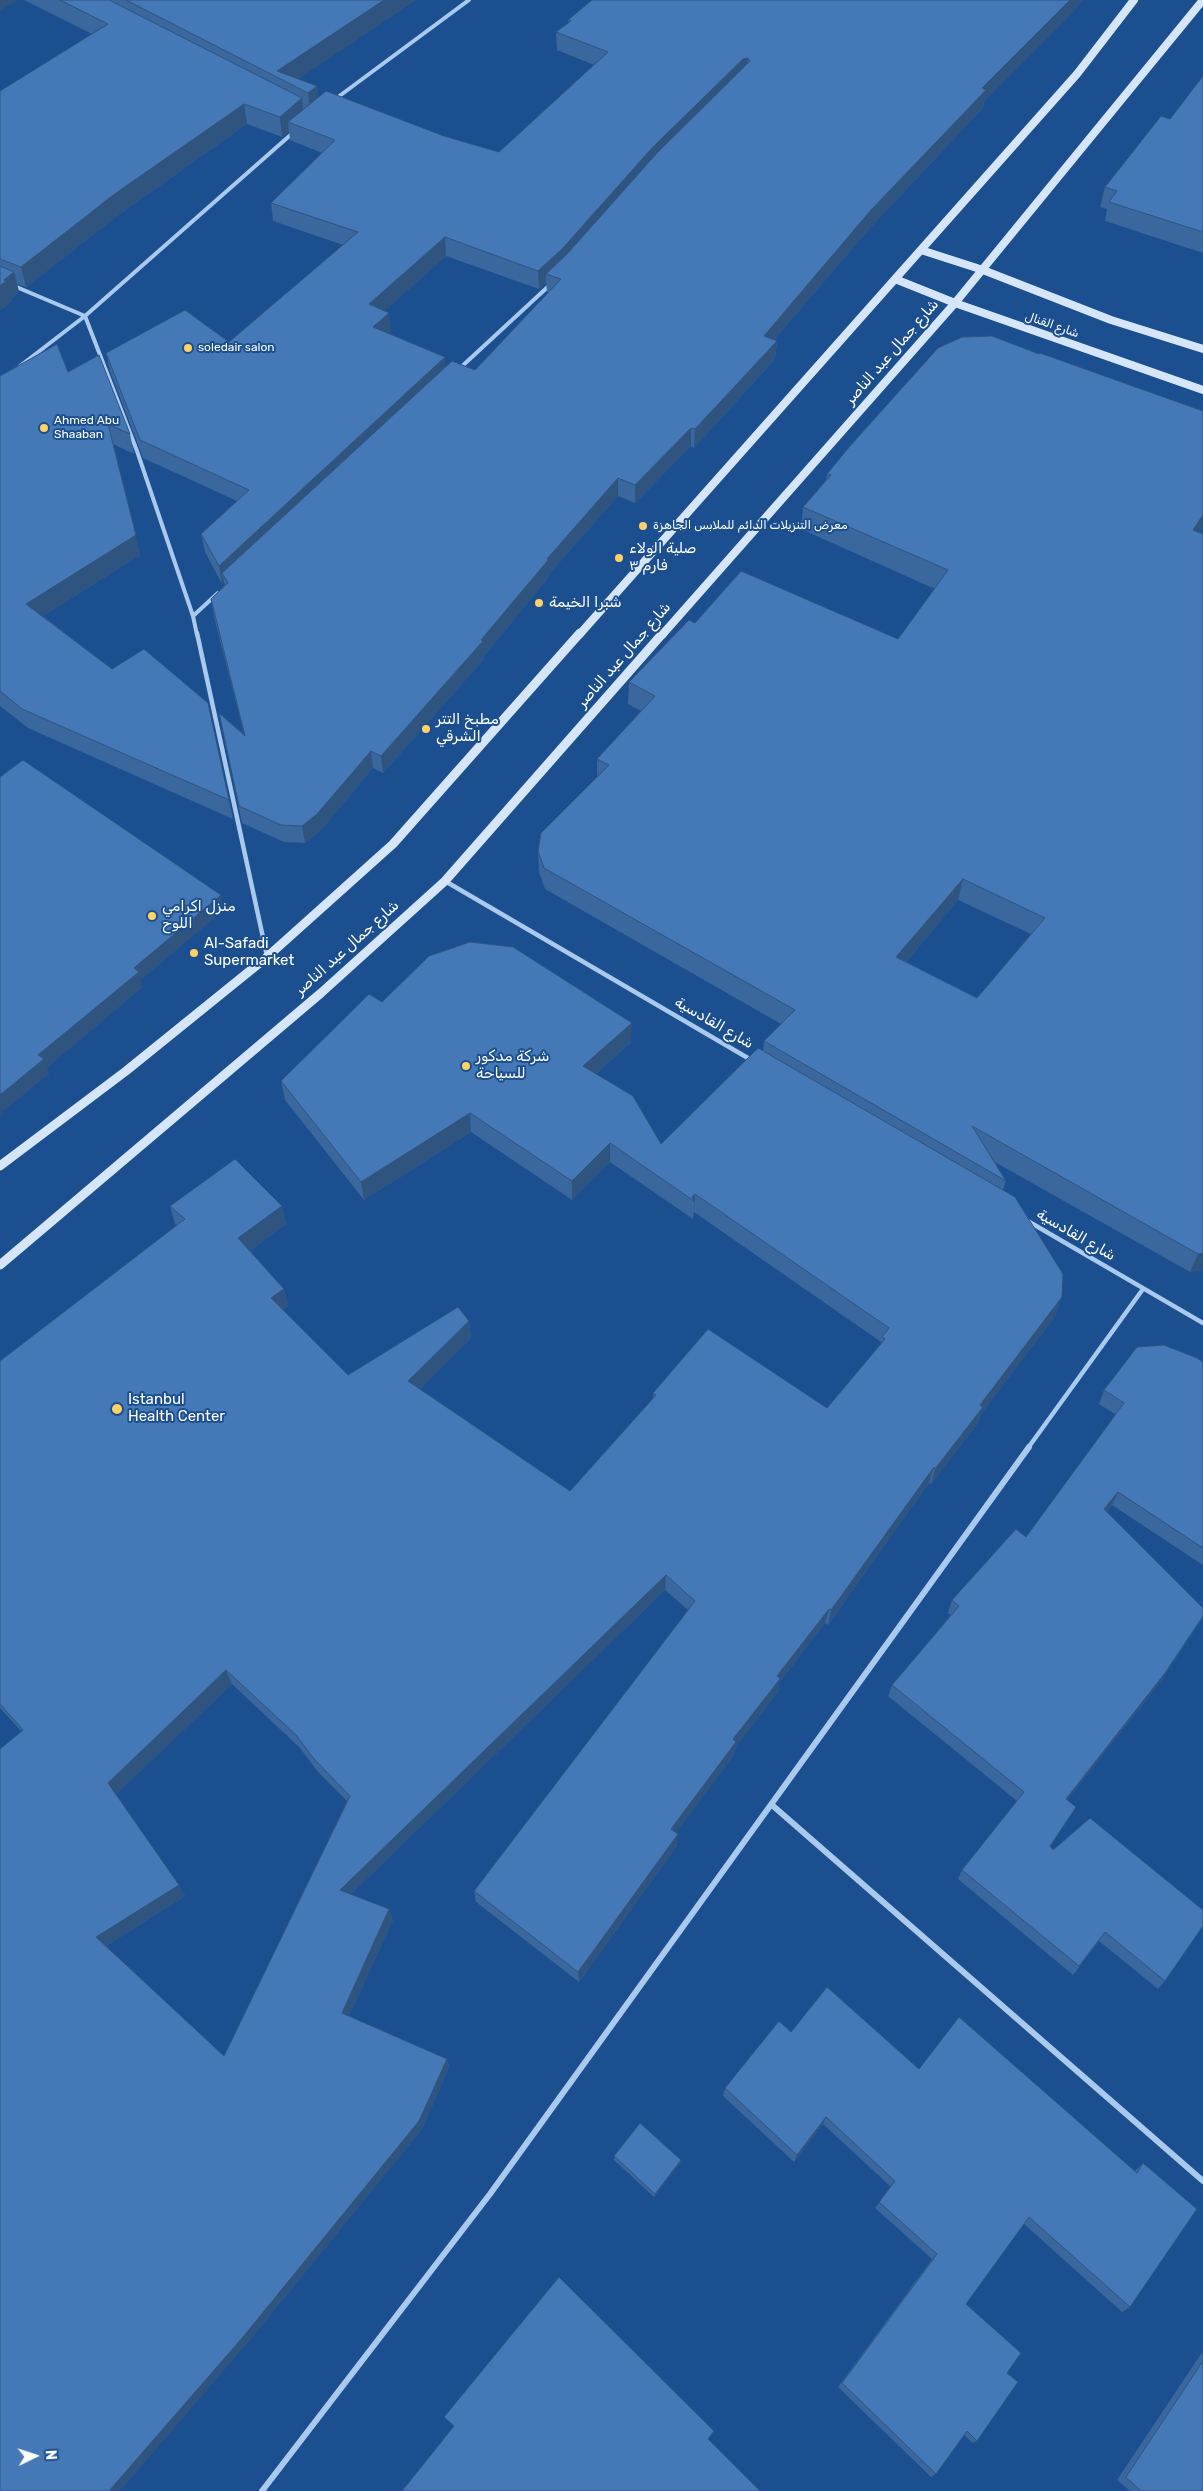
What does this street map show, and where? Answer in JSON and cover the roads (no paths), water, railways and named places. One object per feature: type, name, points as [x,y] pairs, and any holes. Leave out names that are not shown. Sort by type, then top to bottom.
[{"type":"main road","points":[[0,1166],[126,1071],[267,957],[393,844],[1077,74],[1134,0]]},
{"type":"main road","name":"شارع جمال عبد الناصر","points":[[0,1265],[321,993],[445,881],[955,303],[1203,0]]},
{"type":"main road","name":"شارع القنال","points":[[921,250],[983,270],[1111,320],[1203,349]]},
{"type":"main road","name":"شارع القنال","points":[[895,279],[955,303],[1203,390]]},
{"type":"street","points":[[327,105],[468,0]]},
{"type":"street","points":[[16,369],[85,316],[296,130]]},
{"type":"street","points":[[456,371],[559,276]]},
{"type":"street","points":[[0,280],[85,316],[137,451],[192,616],[267,957]]},
{"type":"street","points":[[192,616],[222,589]]},
{"type":"street","name":"شارع القادسية","points":[[445,881],[755,1062]]},
{"type":"street","name":"شارع القادسية","points":[[1023,1218],[1203,1323]]},
{"type":"street","points":[[262,2491],[490,2194],[1143,1289]]},
{"type":"street","points":[[772,1805],[1203,2181]]},
{"type":"place","name":"soledair salon","points":[[188,348]]},
{"type":"place","name":"Ahmed Abu Shaaban","points":[[44,428]]},
{"type":"place","name":"معرض التنزيلات الدائم للملابس الجاهزة","points":[[643,526]]},
{"type":"place","name":"صلية الولاء فارم ٣","points":[[619,558]]},
{"type":"place","name":"شبرا الخيمة","points":[[539,603]]},
{"type":"place","name":"مطبخ التتر الشرقي","points":[[426,729]]},
{"type":"place","name":"منزل اكرامي اللوح","points":[[152,916]]},
{"type":"place","name":"Al-Safadi Supermarket","points":[[194,953]]},
{"type":"place","name":"شركة مدكور للسياحة","points":[[466,1066]]},
{"type":"place","name":"Istanbul Health Center","points":[[117,1409]]}]
